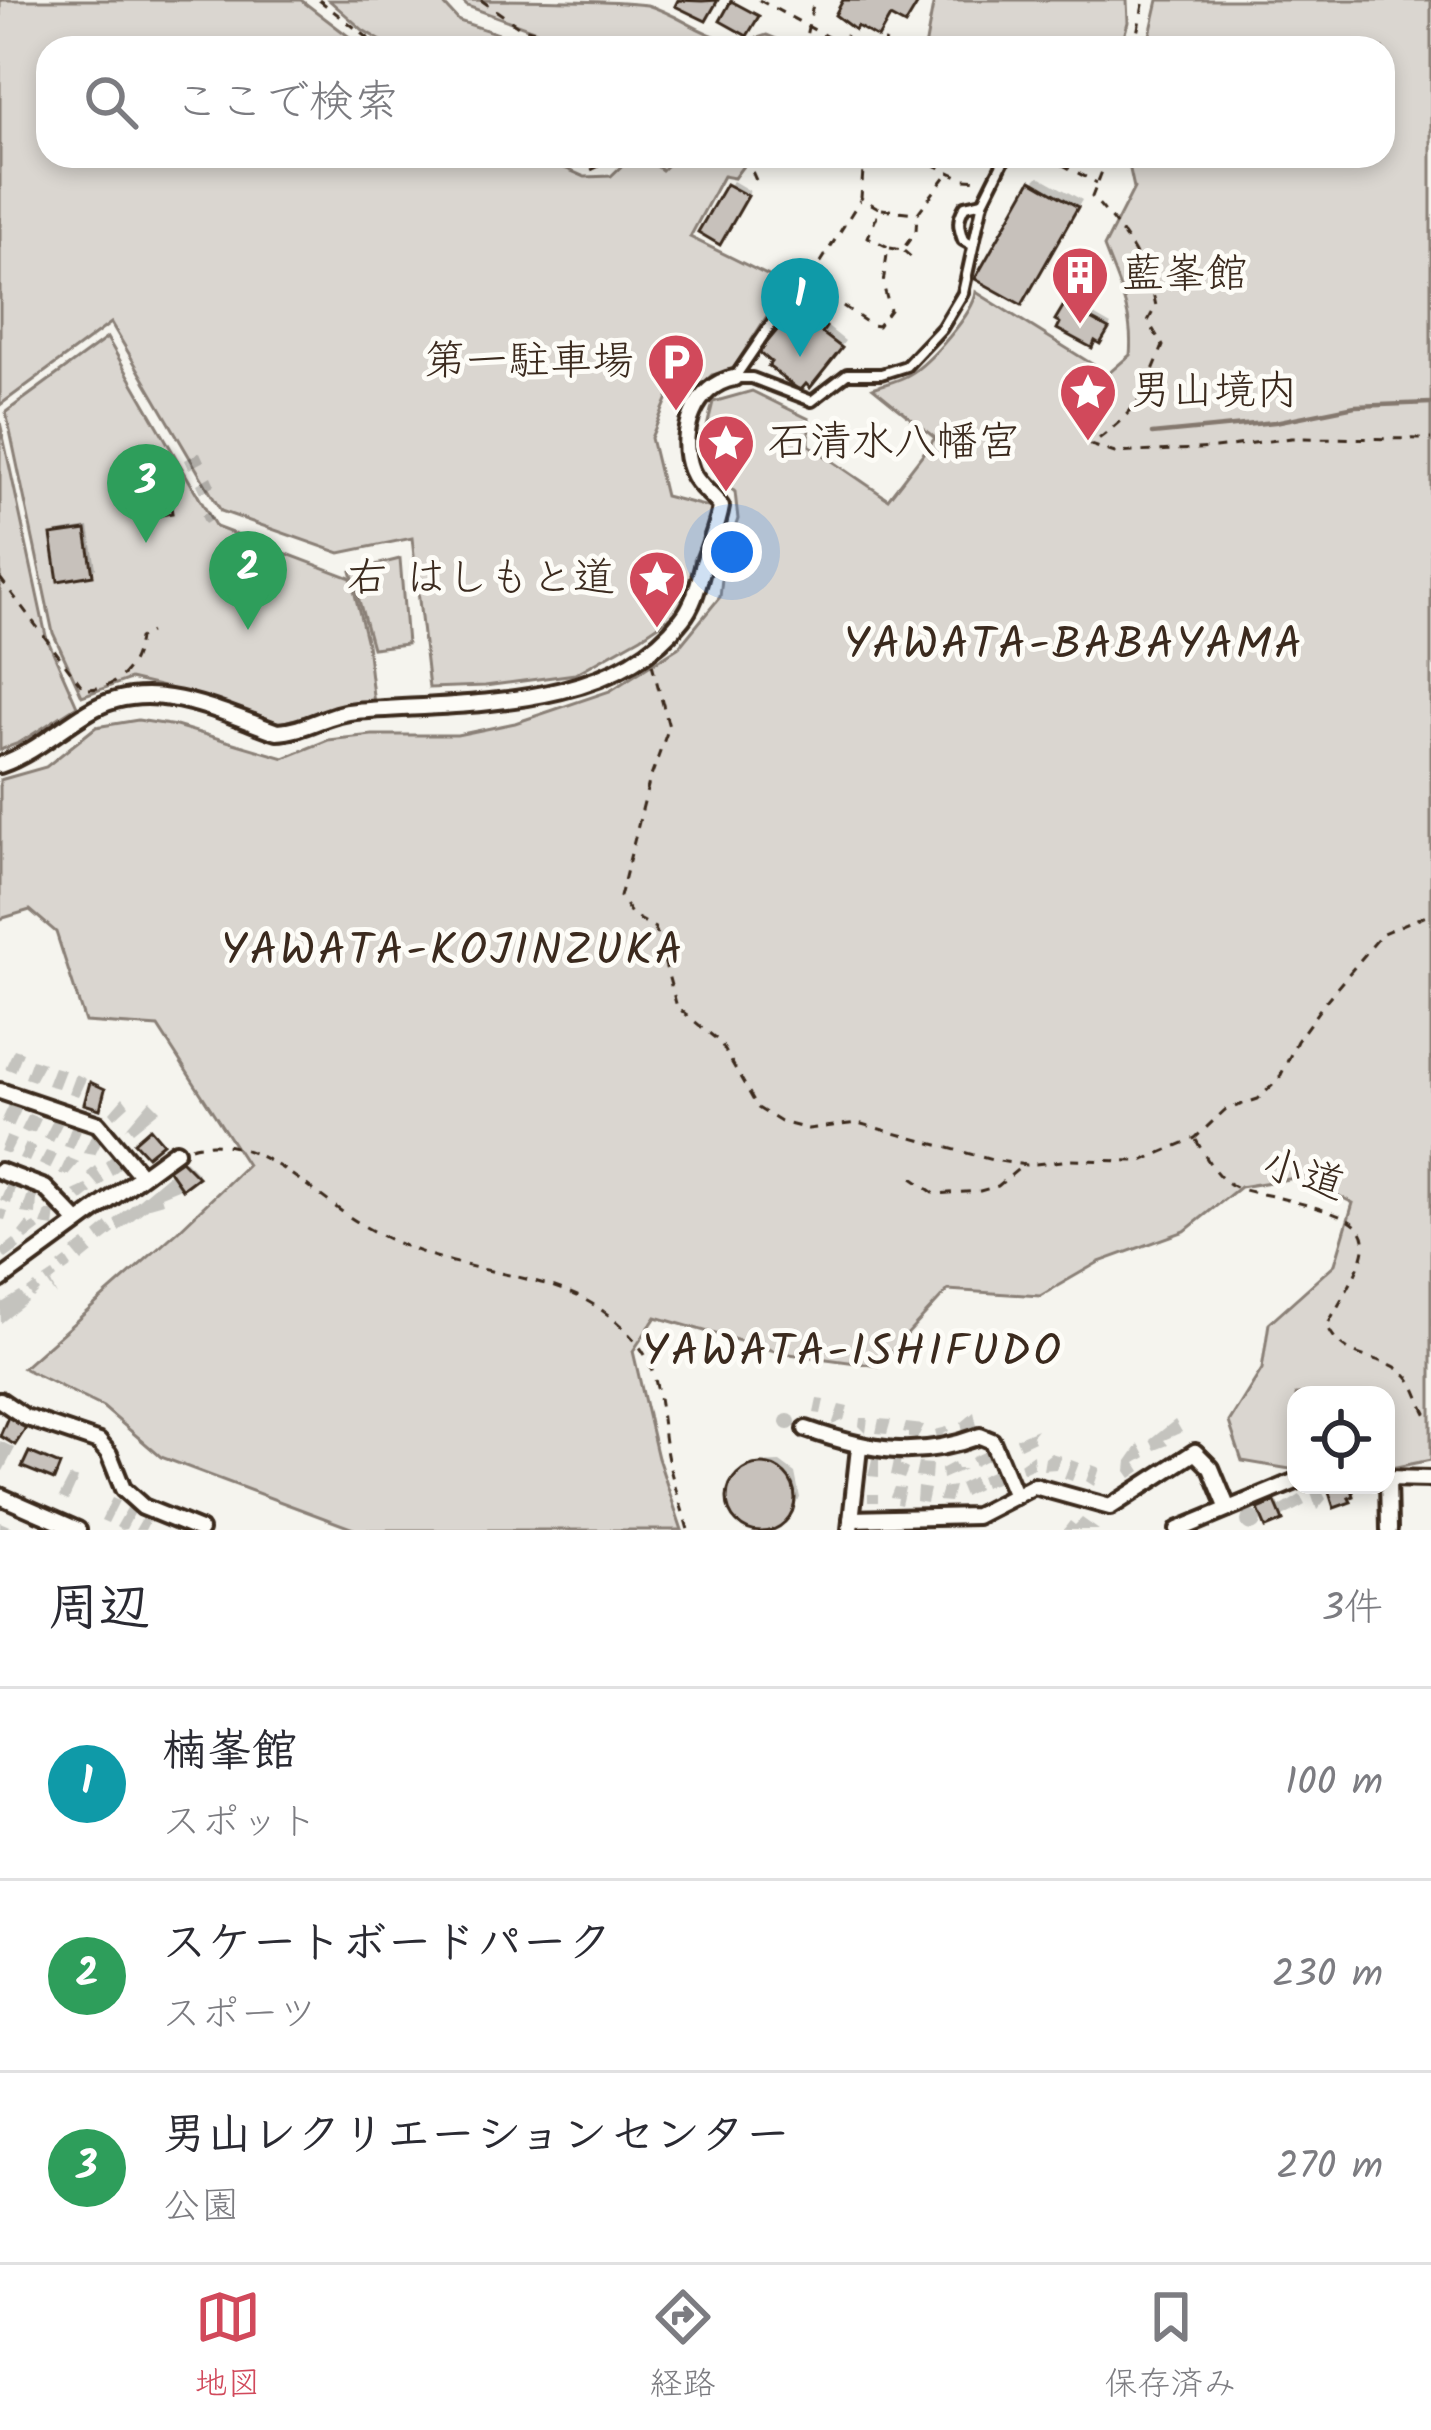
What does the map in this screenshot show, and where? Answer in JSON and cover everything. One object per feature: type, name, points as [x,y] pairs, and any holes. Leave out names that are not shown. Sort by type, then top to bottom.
[{"type":"street","points":[[0,765],[28,754],[93,708],[121,699],[164,695],[278,732],[290,731],[342,712],[474,706],[571,688],[646,652],[683,618],[700,581],[721,508],[690,468],[689,427],[704,391],[734,378]]},
{"type":"street","points":[[0,1091],[98,1124],[140,1174]]},
{"type":"street","points":[[0,1280],[176,1150]]},
{"type":"street","points":[[0,1171],[45,1188],[77,1221]]},
{"type":"street","points":[[0,1400],[25,1417],[99,1442],[123,1489],[143,1507],[200,1530]]},
{"type":"street","points":[[806,1429],[859,1448],[941,1451],[980,1436],[992,1441],[1015,1496]]},
{"type":"street","points":[[859,1448],[851,1524],[976,1516],[1034,1486],[1110,1507],[1195,1452],[1211,1468],[1228,1509]]},
{"type":"street","points":[[1395,1478],[1431,1479]]},
{"type":"street","points":[[1178,1530],[1287,1485]]},
{"type":"street","points":[[1388,1494],[1389,1530]]},
{"type":"street","points":[[0,1496],[78,1530]]},
{"type":"lane","points":[[734,378],[752,378],[812,401],[847,374],[881,374],[906,367],[957,307],[983,202],[1000,168]]},
{"type":"lane","points":[[973,245],[962,240],[959,214],[965,206],[983,202]]},
{"type":"lane","points":[[734,378],[805,281]]},
{"type":"path","points":[[319,0],[366,36]]},
{"type":"path","points":[[481,0],[518,26],[551,36]]},
{"type":"path","points":[[759,0],[824,36]]},
{"type":"path","points":[[805,36],[814,0]]},
{"type":"path","points":[[1137,36],[1144,0]]},
{"type":"path","points":[[846,36],[849,31]]},
{"type":"path","points":[[752,168],[758,185]]},
{"type":"path","points":[[862,168],[861,198],[805,281],[878,326],[890,310],[883,284],[888,247]]},
{"type":"path","points":[[941,168],[964,178],[993,182]]},
{"type":"path","points":[[1069,168],[1097,183]]},
{"type":"path","points":[[1103,168],[1092,197],[1127,239],[1152,285],[1156,306],[1148,321],[1162,346],[1148,388],[1130,414],[1091,445],[1115,453],[1292,438],[1431,439]]},
{"type":"path","points":[[902,250],[916,231],[917,214],[949,172]]},
{"type":"path","points":[[861,198],[880,209],[917,214]]},
{"type":"path","points":[[880,209],[868,237],[913,259]]},
{"type":"path","points":[[821,321],[836,302]]},
{"type":"path","points":[[0,578],[84,689],[94,690],[122,678],[135,660],[140,638],[150,632]]},
{"type":"path","points":[[646,652],[658,677],[669,727],[649,782],[620,897],[632,915],[655,928],[677,1007],[720,1042],[758,1108],[782,1122],[808,1129],[858,1123],[1023,1164],[1142,1161],[1195,1138],[1225,1110],[1268,1093],[1325,1001],[1384,933],[1431,913]]},
{"type":"path","name":"小道","points":[[1195,1138],[1214,1170],[1232,1186],[1338,1213],[1355,1223],[1365,1238],[1364,1262],[1327,1325],[1334,1340],[1351,1354],[1398,1370],[1410,1379],[1431,1421]]},
{"type":"path","points":[[176,1150],[202,1144],[261,1157],[308,1183],[339,1210],[416,1250],[463,1265],[516,1274],[598,1306],[643,1350],[654,1378],[668,1459],[688,1530]]},
{"type":"path","points":[[913,1178],[935,1194],[994,1189],[1023,1164]]},
{"type":"shaded area","points":[[0,0],[301,0],[348,36],[36,36],[36,168],[564,168],[585,177],[611,176],[619,168],[742,168],[734,178],[723,176],[690,237],[787,285],[731,372],[712,375],[703,384],[678,374],[651,438],[665,496],[712,508],[712,519],[694,559],[694,579],[675,614],[575,674],[429,688],[412,538],[340,553],[221,511],[111,323],[0,405]]},
{"type":"shaded area","points":[[329,0],[440,0],[459,21],[505,36],[373,36]]},
{"type":"shaded area","points":[[461,0],[647,5],[714,36],[550,36]]},
{"type":"shaded area","points":[[934,0],[1127,0],[1124,36],[927,36]]},
{"type":"shaded area","points":[[1158,0],[1431,0],[1431,1460],[1395,1467],[1395,1386],[1287,1386],[1287,1468],[1242,1461],[1229,1422],[1262,1369],[1269,1323],[1335,1264],[1353,1203],[1301,1177],[1240,1187],[1185,1231],[1099,1262],[1040,1296],[948,1290],[878,1366],[782,1353],[656,1317],[633,1351],[658,1458],[682,1530],[356,1530],[161,1457],[103,1407],[23,1368],[247,1165],[158,1027],[85,1022],[56,932],[30,910],[0,919],[0,780],[46,767],[96,727],[138,720],[176,726],[284,758],[328,740],[457,735],[515,723],[610,691],[679,647],[720,597],[724,560],[738,519],[735,492],[713,471],[704,452],[713,402],[752,391],[809,419],[809,445],[888,499],[935,438],[873,388],[906,376],[928,360],[959,324],[976,292],[1108,374],[1130,355],[1127,313],[1104,247],[1134,188],[1130,168],[1395,168],[1395,36],[1150,36]]},
{"type":"shaded area","points":[[107,338],[216,527],[351,578],[367,644],[374,704],[343,706],[277,724],[197,695],[130,679],[82,696],[53,633],[6,412]]},
{"type":"shaded area","points":[[0,422],[46,636],[77,706],[0,750]]},
{"type":"shaded area","points":[[400,559],[407,644],[372,648],[351,571]]},
{"type":"building","points":[[678,0],[718,0],[706,21],[675,6]]},
{"type":"building","points":[[843,0],[920,0],[905,25],[890,17],[879,36],[857,26],[855,30],[835,15]]},
{"type":"building","points":[[731,1],[759,16],[747,36],[720,21]]},
{"type":"building","points":[[1031,180],[1078,207],[1022,305],[975,279]]},
{"type":"building","points":[[726,184],[748,196],[720,245],[698,232]]},
{"type":"building","name":"藍峯館","points":[[1064,305],[1109,329],[1100,344],[1095,341],[1092,348],[1057,329],[1060,323],[1055,320]]},
{"type":"building","points":[[802,317],[810,323],[814,318],[826,327],[822,333],[842,348],[810,388],[806,384],[800,391],[768,366],[771,362],[759,352],[787,318],[796,325]]},
{"type":"building","points":[[161,448],[161,472],[166,471],[172,513],[155,516],[149,474],[154,473],[147,450]]},
{"type":"building","points":[[86,530],[93,575],[58,581],[51,535]]},
{"type":"building","points":[[90,1082],[105,1089],[100,1109],[84,1104]]},
{"type":"building","points":[[150,1128],[163,1143],[147,1156],[134,1142]]},
{"type":"building","points":[[181,1160],[198,1177],[182,1189],[168,1169]]},
{"type":"building","points":[[8,1417],[26,1428],[15,1445],[0,1436]]},
{"type":"building","points":[[29,1452],[60,1465],[54,1480],[22,1467]]},
{"type":"building","points":[[748,1466],[774,1466],[793,1485],[793,1511],[774,1530],[748,1530],[729,1511],[729,1485]]},
{"type":"building","points":[[1330,1494],[1353,1494],[1351,1502],[1334,1508]]},
{"type":"building","points":[[1275,1502],[1283,1521],[1266,1528],[1258,1509]]},
{"type":"waterway","points":[[1152,434],[1275,422],[1355,406],[1431,403]]},
{"type":"place","name":"藍峯館","points":[[1080,326]]},
{"type":"place","name":"楠峯館","points":[[800,357]]},
{"type":"place","name":"第一駐車場","points":[[676,413]]},
{"type":"place","name":"男山境内","points":[[1088,443]]},
{"type":"place","name":"石清水八幡宮","points":[[726,494]]},
{"type":"place","name":"男山レクリエーションセンター","points":[[146,543]]},
{"type":"place","name":"スケートボードパーク","points":[[248,630]]},
{"type":"place","name":"右 はしもと道","points":[[657,630]]},
{"type":"district","name":"YAWATA-BABAYAMA","points":[[1074,646]]},
{"type":"district","name":"YAWATA-KOJINZUKA","points":[[453,952]]},
{"type":"district","name":"YAWATA-ISHIFUDO","points":[[853,1353]]}]
